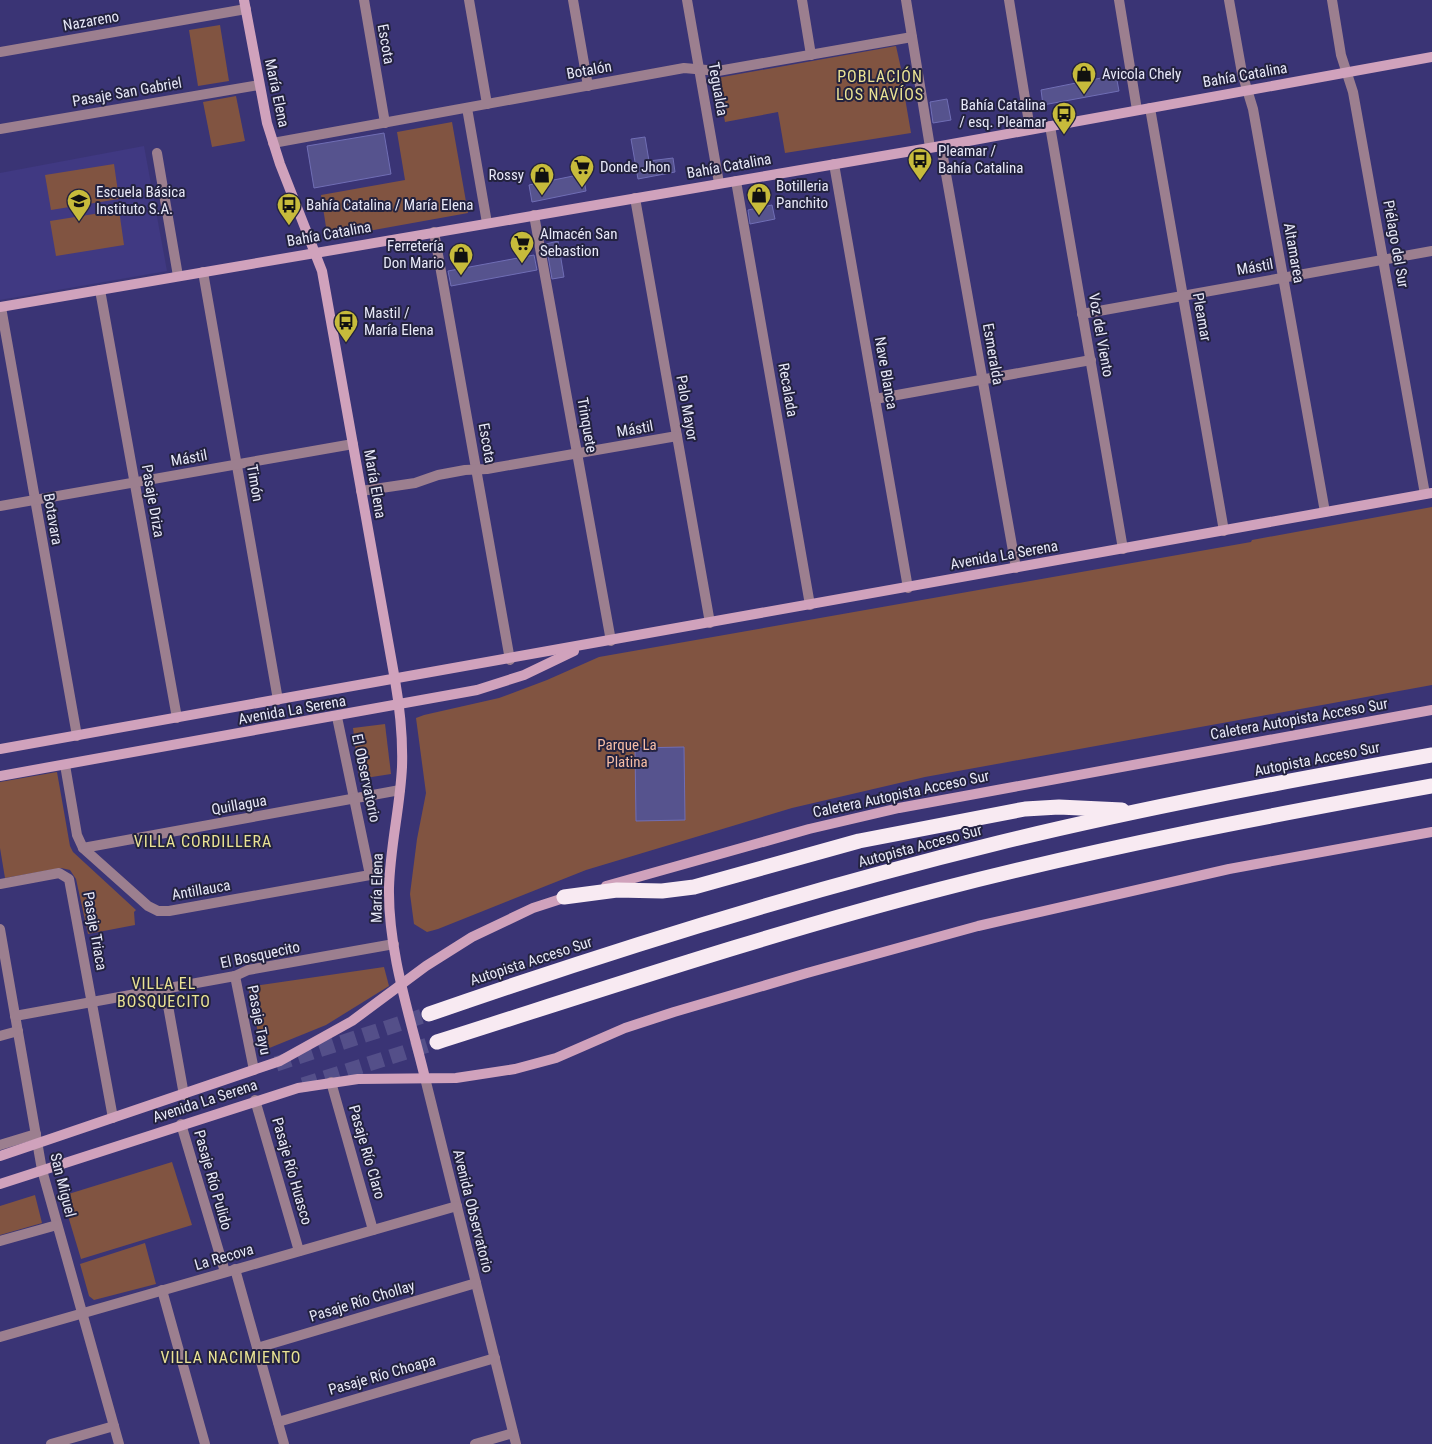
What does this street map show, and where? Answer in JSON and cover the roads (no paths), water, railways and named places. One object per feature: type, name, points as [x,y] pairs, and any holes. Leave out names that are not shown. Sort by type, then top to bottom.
[{"type":"highway","name":"Autopista Acceso Sur","points":[[429,1014],[716,920],[961,853],[1156,808],[1432,756]]},
{"type":"highway","points":[[437,1042],[659,971],[943,888],[1147,840],[1432,786]]},
{"type":"highway","points":[[564,897],[617,890],[662,891],[694,887],[859,841],[1025,808],[1108,810],[1156,808]]},
{"type":"street","name":"Escota","points":[[364,0],[384,123]]},
{"type":"street","points":[[469,0],[487,104]]},
{"type":"street","points":[[573,0],[588,86]]},
{"type":"street","name":"Tegualda","points":[[687,0],[719,183]]},
{"type":"street","points":[[802,0],[811,55]]},
{"type":"street","points":[[906,0],[930,147]]},
{"type":"street","points":[[1009,0],[1030,129]]},
{"type":"street","points":[[1119,0],[1137,110]]},
{"type":"street","name":"Altamarea","points":[[1229,0],[1242,73],[1253,108],[1325,512]]},
{"type":"street","name":"Piélago del Sur","points":[[1332,0],[1341,55],[1353,92],[1383,259],[1429,494]]},
{"type":"street","name":"Nazareno","points":[[0,52],[245,4]]},
{"type":"street","name":"María Elena","points":[[245,4],[259,85],[273,143],[322,270],[395,680],[402,744],[400,790],[389,888],[394,944],[402,984]]},
{"type":"street","name":"Botalón","points":[[273,143],[684,68],[718,71],[912,37]]},
{"type":"street","name":"Bahía Catalina","points":[[0,307],[941,146],[1432,57]]},
{"type":"street","name":"Pasaje San Gabriel","points":[[0,129],[259,85]]},
{"type":"street","points":[[467,108],[487,223]]},
{"type":"street","name":"Pleamar","points":[[1150,108],[1224,531]]},
{"type":"street","name":"Voz del Viento","points":[[1050,126],[1123,549]]},
{"type":"street","name":"Esmeralda","points":[[941,146],[1016,568]]},
{"type":"street","points":[[157,153],[178,276]]},
{"type":"street","name":"Nave Blanca","points":[[834,164],[908,588]]},
{"type":"street","name":"Recalada","points":[[736,180],[810,606]]},
{"type":"street","name":"Palo Mayor","points":[[635,198],[710,623]]},
{"type":"street","name":"Trinquete","points":[[534,215],[611,641]]},
{"type":"street","name":"Escota","points":[[434,232],[510,660]]},
{"type":"street","name":"Mástil","points":[[1082,314],[1432,250]]},
{"type":"street","name":"Timón","points":[[203,272],[278,700]]},
{"type":"street","name":"Pasaje Driza","points":[[100,290],[177,718]]},
{"type":"street","name":"Botavara","points":[[0,307],[77,736]]},
{"type":"street","points":[[876,399],[1090,360]]},
{"type":"street","name":"Mástil","points":[[361,491],[415,483],[438,475],[577,454],[677,436]]},
{"type":"street","name":"Mástil","points":[[0,506],[353,444]]},
{"type":"street","name":"Avenida La Serena","points":[[0,749],[510,660],[1429,494]]},
{"type":"street","name":"Avenida La Serena","points":[[0,776],[399,706],[477,690],[507,682],[543,667],[581,647]]},
{"type":"street","name":"Caletera Autopista Acceso Sur","points":[[402,984],[426,966],[472,937],[502,921],[564,897],[776,838],[891,810],[1011,786],[1432,710]]},
{"type":"street","name":"El Observatorio","points":[[337,717],[356,800],[370,875]]},
{"type":"street","name":"Antillauca","points":[[65,765],[77,835],[83,848],[148,906],[163,911],[370,875]]},
{"type":"street","name":"Quillagua","points":[[83,848],[356,800],[400,790]]},
{"type":"street","points":[[425,1078],[474,1076],[538,1064],[625,1028],[674,1012],[816,970],[1038,911],[1229,869],[1432,832]]},
{"type":"street","name":"Pasaje Triaca","points":[[0,884],[59,873],[69,879],[113,1118]]},
{"type":"street","name":"San Miguel","points":[[0,929],[42,1170],[119,1444]]},
{"type":"street","name":"El Bosquecito","points":[[15,1016],[236,976],[248,970],[394,944]]},
{"type":"street","name":"Pasaje Tayu","points":[[236,976],[254,1070]]},
{"type":"street","name":"Avenida La Serena","points":[[0,1156],[36,1139],[113,1118],[280,1062],[359,1016],[402,984]]},
{"type":"street","name":"Avenida Observatorio","points":[[402,984],[516,1444]]},
{"type":"street","points":[[165,989],[184,1095]]},
{"type":"street","points":[[0,1036],[18,1031]]},
{"type":"street","name":"Avenida La Serena","points":[[0,1184],[255,1100],[331,1082],[378,1078],[425,1078]]},
{"type":"street","name":"Pasaje Río Claro","points":[[331,1082],[373,1230]]},
{"type":"street","name":"Pasaje Río Huasco","points":[[255,1100],[299,1251]]},
{"type":"street","name":"Pasaje Río Pulido","points":[[182,1124],[257,1348],[284,1444]]},
{"type":"street","points":[[0,1145],[36,1139]]},
{"type":"street","name":"La Recova","points":[[0,1337],[457,1206]]},
{"type":"street","points":[[0,1240],[57,1224]]},
{"type":"street","name":"Pasaje Río Chollay","points":[[257,1348],[476,1283]]},
{"type":"street","points":[[162,1290],[205,1444]]},
{"type":"street","name":"Pasaje Río Choapa","points":[[278,1422],[495,1358]]},
{"type":"street","points":[[51,1444],[114,1426]]},
{"type":"street","points":[[475,1444],[513,1433]]},
{"type":"tunnel","points":[[276,1064],[429,1014]]},
{"type":"tunnel","points":[[303,1085],[437,1042]]},
{"type":"place","name":"Avicola Chely","points":[[1084,95]]},
{"type":"place","name":"Bahía Catalina / esq. Pleamar","points":[[1064,135]]},
{"type":"place","name":"Pleamar / Bahía Catalina","points":[[920,181]]},
{"type":"place","name":"Donde Jhon","points":[[582,188]]},
{"type":"place","name":"Rossy","points":[[542,196]]},
{"type":"place","name":"Botilleria Panchito","points":[[759,216]]},
{"type":"place","name":"Escuela Básica Instituto S.A.","points":[[79,222]]},
{"type":"place","name":"Bahía Catalina / María Elena","points":[[289,226]]},
{"type":"place","name":"Almacén San Sebastion","points":[[522,264]]},
{"type":"place","name":"Ferretería Don Mario","points":[[461,276]]},
{"type":"place","name":"Mastil / María Elena","points":[[346,343]]},
{"type":"district","name":"POBLACIÓN LOS NAVÍOS","points":[[880,85]]},
{"type":"district","name":"VILLA CORDILLERA","points":[[203,841]]},
{"type":"district","name":"VILLA EL BOSQUECITO","points":[[164,992]]},
{"type":"district","name":"VILLA NACIMIENTO","points":[[231,1357]]},
{"type":"park label","name":"Parque La Platina","points":[[627,754]]}]
